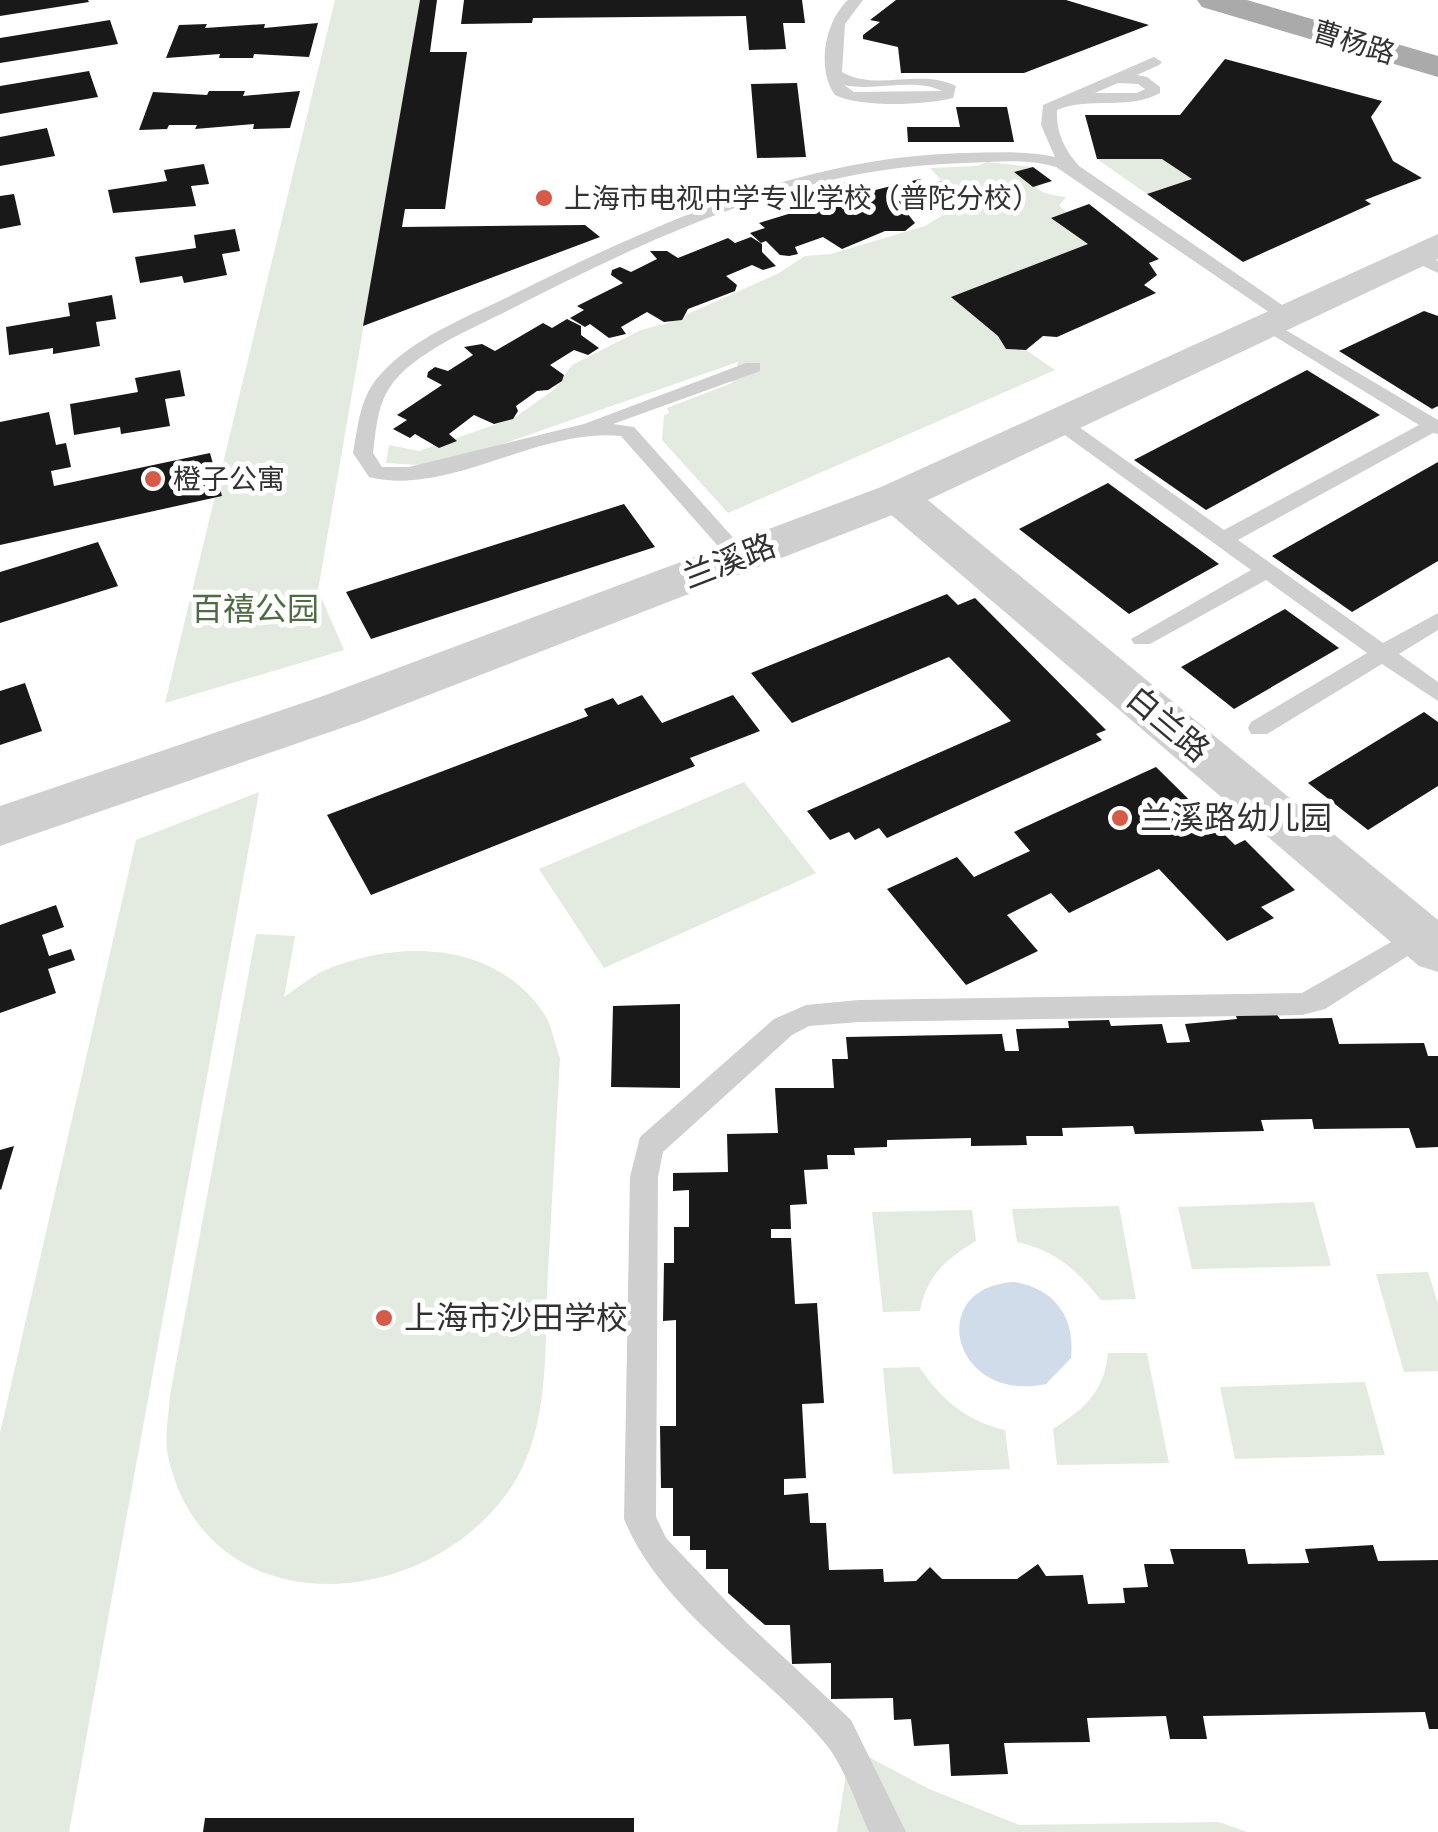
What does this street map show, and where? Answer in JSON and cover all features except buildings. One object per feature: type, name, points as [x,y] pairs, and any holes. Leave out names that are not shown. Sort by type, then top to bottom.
[{"type":"main road","name":"曹杨路","points":[[1213,0],[1438,66]]},
{"type":"main road","name":"曹杨路","points":[[1318,0],[1422,30]]},
{"type":"street","name":"兰溪路","points":[[0,826],[341,709],[897,497],[1276,319],[1430,256]]},
{"type":"street","name":"白兰路","points":[[897,497],[1429,944]]},
{"type":"lane","points":[[836,75],[851,83],[933,83],[952,89],[948,95],[935,98],[852,97],[838,88],[836,75],[834,36],[841,15],[856,0]]},
{"type":"lane","points":[[1073,169],[1060,155],[1052,137],[1049,108],[1154,62]]},
{"type":"lane","points":[[1058,102],[1140,98],[1155,90],[1142,80],[1106,82]]},
{"type":"lane","points":[[1020,157],[1048,149],[1052,137]]},
{"type":"lane","points":[[754,368],[585,427],[445,470],[404,476],[376,473],[363,453],[376,394],[386,378],[475,321],[636,243],[766,193],[857,166],[920,159],[1020,157],[1058,161],[1073,169],[1276,319],[1435,427],[1223,539]]},
{"type":"lane","points":[[640,442],[634,419],[656,402]]},
{"type":"lane","points":[[1058,421],[1438,693]]},
{"type":"lane","points":[[585,427],[627,430],[739,557]]},
{"type":"lane","points":[[1142,639],[1267,570]]},
{"type":"lane","points":[[1259,728],[1438,620]]},
{"type":"lane","points":[[888,1832],[839,1732],[722,1621],[656,1549],[640,1518],[644,1177],[650,1146],[783,1027],[806,1016],[858,1011],[1302,1004],[1316,1001],[1429,944]]},
{"type":"green space","name":"百禧公园","points":[[335,0],[420,0],[318,590],[344,650],[165,703]]},
{"type":"green space","points":[[1097,159],[1162,159],[1192,179],[1147,194]]},
{"type":"green space","points":[[987,162],[1033,167],[1025,169],[1036,187],[1066,197],[1059,206],[1067,212],[1053,218],[1088,244],[962,293],[960,305],[998,336],[1006,349],[1026,350],[1055,370],[728,513],[662,440],[667,408],[732,383],[738,362],[482,451],[419,465],[386,463],[389,445],[419,451],[514,418],[555,389],[572,365],[641,330],[668,323],[779,273],[805,256],[831,254],[925,226],[963,203],[930,168]]},
{"type":"green space","points":[[744,782],[816,873],[604,968],[539,869]]},
{"type":"green space","points":[[259,792],[69,1832],[0,1832],[0,1433],[136,840]]},
{"type":"green space","points":[[256,934],[295,936],[284,997],[330,968],[388,953],[447,953],[475,960],[525,991],[545,1015],[560,1058],[544,1382],[534,1437],[512,1486],[475,1529],[428,1560],[376,1578],[323,1584],[271,1575],[226,1552],[190,1512],[168,1456],[170,1395]]},
{"type":"green space","points":[[1314,1202],[1331,1266],[1192,1269],[1178,1207]]},
{"type":"green space","points":[[1119,1206],[1136,1299],[1101,1300],[1064,1263],[1043,1250],[1017,1242],[1012,1209]]},
{"type":"green space","points":[[972,1210],[976,1241],[939,1269],[927,1287],[920,1311],[883,1312],[872,1212]]},
{"type":"green space","points":[[1428,1272],[1438,1304],[1438,1371],[1404,1372],[1376,1274]]},
{"type":"green space","points":[[1108,1353],[1147,1353],[1169,1463],[1057,1465],[1053,1429],[1091,1398],[1102,1378]]},
{"type":"green space","points":[[919,1367],[956,1408],[1005,1430],[1010,1469],[893,1474],[883,1368]]},
{"type":"green space","points":[[1365,1382],[1385,1455],[1235,1459],[1220,1387]]},
{"type":"green space","points":[[850,1747],[929,1789],[1019,1825],[1219,1822],[1247,1832],[837,1832]]},
{"type":"water","points":[[1014,1282],[1051,1298],[1070,1330],[1071,1358],[1046,1384],[1014,1386],[989,1377],[971,1362],[961,1342],[960,1322],[968,1303],[986,1289]]},
{"type":"place","name":"上海市电视中学专业学校（普陀分校）","points":[[544,198]]},
{"type":"place","name":"橙子公寓","points":[[153,479]]},
{"type":"place","name":"兰溪路幼儿园","points":[[1120,818]]},
{"type":"place","name":"上海市沙田学校","points":[[384,1318]]}]
